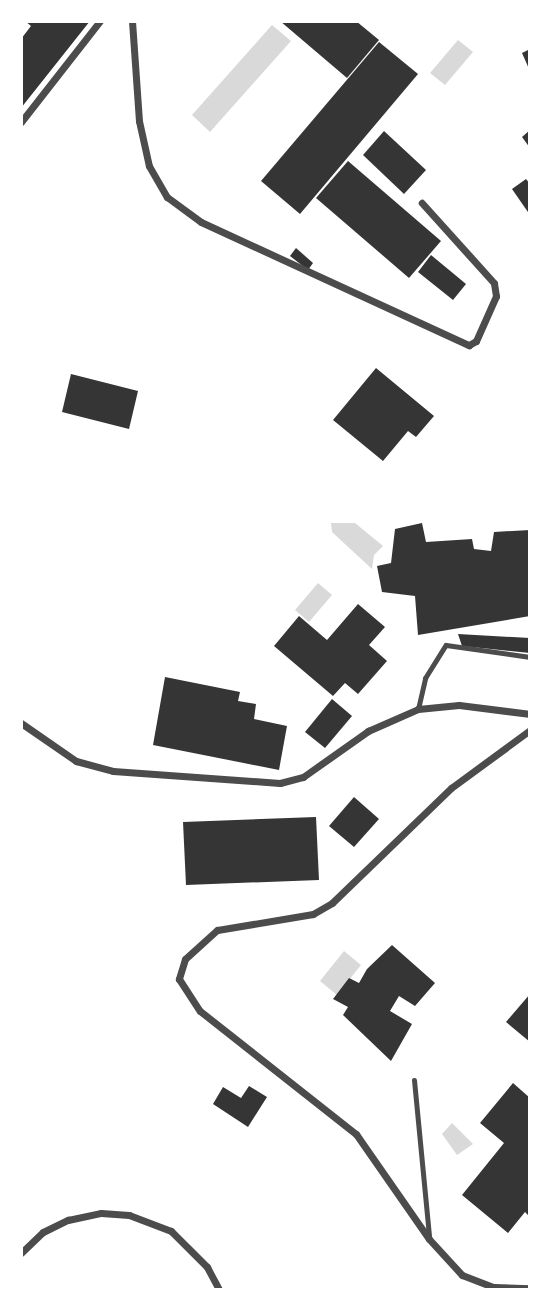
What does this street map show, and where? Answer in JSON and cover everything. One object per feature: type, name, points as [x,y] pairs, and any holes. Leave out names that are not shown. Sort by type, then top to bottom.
[{"type":"street","points":[[21,122],[100,21]]},
{"type":"street","points":[[132,21],[139,121],[149,166],[167,197],[201,222],[469,345],[476,341],[496,296],[495,283],[422,202]]},
{"type":"street","points":[[21,723],[76,761],[113,771],[280,783],[303,777],[368,731],[418,709],[458,705],[530,714]]},
{"type":"street","points":[[530,730],[450,788],[332,903],[313,914],[216,930],[186,960],[179,979],[200,1011],[356,1134],[429,1239],[463,1275],[494,1287],[530,1288]]},
{"type":"street","points":[[21,1253],[43,1232],[68,1220],[101,1213],[129,1215],[171,1231],[207,1267],[219,1290]]},
{"type":"lane","points":[[418,709],[425,678],[446,645],[530,657]]},
{"type":"lane","points":[[414,1080],[429,1239]]},
{"type":"shaded area","points":[[272,25],[291,41],[210,132],[192,115]]},
{"type":"shaded area","points":[[458,40],[473,52],[445,85],[430,73]]},
{"type":"shaded area","points":[[331,523],[355,523],[383,546],[374,555],[372,569],[332,532]]},
{"type":"shaded area","points":[[318,583],[332,595],[309,622],[295,610]]},
{"type":"shaded area","points":[[344,951],[361,965],[337,995],[320,981]]},
{"type":"shaded area","points":[[452,1123],[473,1144],[457,1155],[442,1134]]},
{"type":"building","points":[[25,21],[90,21],[21,108],[21,39],[31,26]]},
{"type":"building","points":[[280,21],[356,21],[379,40],[347,78]]},
{"type":"building","points":[[379,42],[418,74],[300,214],[261,181]]},
{"type":"building","points":[[530,49],[530,71],[522,53]]},
{"type":"building","points":[[530,130],[530,148],[522,137]]},
{"type":"building","points":[[384,131],[426,170],[404,194],[363,155]]},
{"type":"building","points":[[348,161],[441,241],[409,278],[316,198]]},
{"type":"building","points":[[526,179],[530,184],[530,215],[512,189]]},
{"type":"building","points":[[296,248],[313,263],[308,270],[290,256]]},
{"type":"building","points":[[431,255],[466,284],[453,300],[418,272]]},
{"type":"building","points":[[376,368],[434,416],[416,437],[408,431],[383,461],[333,420]]},
{"type":"building","points":[[71,374],[138,391],[129,429],[62,412]]},
{"type":"building","points":[[422,523],[426,542],[472,539],[474,549],[491,551],[494,532],[530,530],[530,616],[418,635],[415,596],[382,592],[377,566],[391,563],[395,529]]},
{"type":"building","points":[[358,604],[385,627],[369,645],[387,661],[358,694],[345,683],[333,696],[274,646],[299,616],[327,640]]},
{"type":"building","points":[[458,634],[530,638],[530,653],[462,646]]},
{"type":"building","points":[[165,677],[240,692],[238,701],[256,704],[254,719],[287,726],[279,770],[153,745]]},
{"type":"building","points":[[332,699],[352,716],[325,748],[305,732]]},
{"type":"building","points":[[354,797],[379,819],[354,847],[329,826]]},
{"type":"building","points":[[316,817],[319,880],[186,885],[183,822]]},
{"type":"building","points":[[392,945],[435,983],[415,1006],[399,996],[390,1011],[412,1024],[391,1061],[343,1015],[348,1007],[333,999],[349,978],[359,983],[367,969]]},
{"type":"building","points":[[530,994],[530,1042],[506,1022]]},
{"type":"building","points":[[513,1083],[530,1098],[530,1217],[525,1212],[508,1233],[462,1195],[504,1143],[480,1123]]},
{"type":"building","points":[[249,1086],[267,1097],[248,1127],[213,1104],[223,1087],[241,1098]]}]
